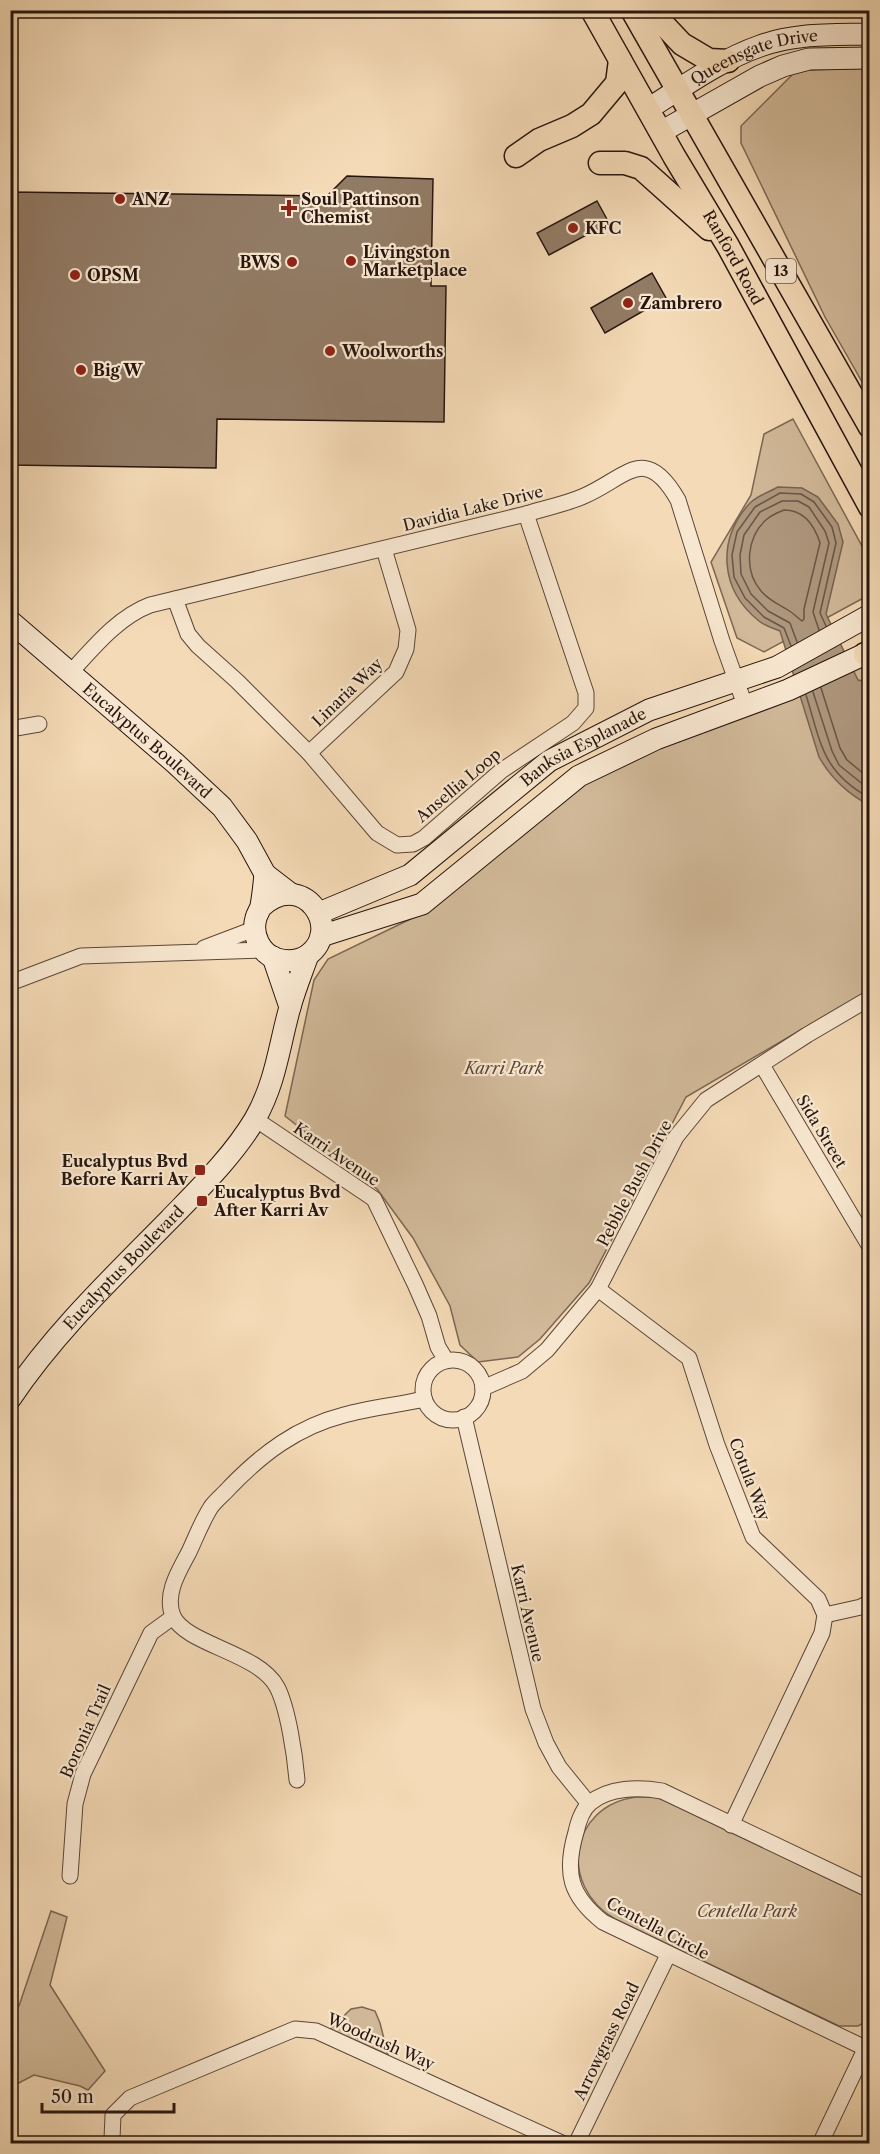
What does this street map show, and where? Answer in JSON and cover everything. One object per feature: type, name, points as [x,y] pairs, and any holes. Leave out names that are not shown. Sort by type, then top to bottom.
[{"type":"main road","name":"Ranford Road","points":[[592,10],[660,132],[728,246],[870,507]]},
{"type":"main road","name":"Ranford Road","points":[[633,10],[870,427]]},
{"type":"main road","points":[[633,10],[665,26],[682,44],[709,60],[728,61]]},
{"type":"main road","points":[[516,156],[539,141],[572,126],[591,114],[617,83],[620,60]]},
{"type":"main road","points":[[600,163],[626,163],[641,168],[728,246]]},
{"type":"street","name":"Queensgate Drive","points":[[648,109],[728,61],[760,45],[806,36],[870,34]]},
{"type":"street","name":"Queensgate Drive","points":[[660,132],[783,66],[809,59],[870,58]]},
{"type":"street","name":"Davidia Lake Drive","points":[[70,673],[91,650],[135,610],[526,514],[581,498],[635,468],[649,469],[659,473],[678,500],[746,705]]},
{"type":"street","name":"Ansellia Loop","points":[[175,599],[188,634],[198,646],[237,681],[309,753],[377,833],[388,842],[397,846],[405,846],[424,838],[501,771],[582,715],[586,708],[586,693],[526,514]]},
{"type":"street","name":"Linaria Way","points":[[309,753],[396,672],[403,661],[408,630],[384,549]]},
{"type":"street","name":"Banksia Esplanade","points":[[319,913],[410,875],[549,761],[649,710],[777,667],[870,615]]},
{"type":"street","name":"Eucalyptus Boulevard","points":[[10,621],[175,763],[222,807],[247,841],[265,874],[291,894],[302,897],[312,904],[319,913]]},
{"type":"street","name":"Banksia Esplanade","points":[[321,936],[422,904],[579,776],[656,739],[788,690],[867,654]]},
{"type":"street","points":[[10,729],[39,724]]},
{"type":"street","points":[[265,874],[261,907],[254,929],[257,940],[268,954],[290,1007]]},
{"type":"street","points":[[261,907],[279,895],[291,894]]},
{"type":"street","points":[[319,913],[322,924],[321,936]]},
{"type":"street","points":[[192,952],[254,929]]},
{"type":"street","name":"Eucalyptus Boulevard","points":[[10,1399],[57,1336],[209,1177],[233,1150],[255,1119],[278,1066],[290,1007],[308,955],[316,947],[321,936]]},
{"type":"street","points":[[10,983],[81,956],[192,952],[268,954],[284,961],[296,960],[308,955]]},
{"type":"street","name":"Pebble Bush Drive","points":[[483,1388],[522,1371],[547,1350],[598,1289],[676,1137],[706,1100],[807,1035],[870,998]]},
{"type":"street","name":"Sida Street","points":[[762,1065],[870,1247]]},
{"type":"street","name":"Karri Avenue","points":[[255,1119],[374,1199],[415,1284],[429,1316],[438,1347],[446,1360]]},
{"type":"street","name":"Cotula Way","points":[[598,1289],[689,1358],[717,1445],[753,1537],[818,1599],[825,1615]]},
{"type":"street","points":[[457,1359],[475,1369],[483,1388],[478,1406],[465,1417],[455,1420],[436,1415],[424,1400],[422,1390],[429,1370],[446,1360],[457,1359]]},
{"type":"street","points":[[297,1780],[294,1753],[277,1687],[267,1674],[254,1665],[183,1628],[174,1617],[170,1599],[174,1582],[212,1507],[255,1461],[296,1433],[343,1415],[424,1400]]},
{"type":"street","name":"Karri Avenue","points":[[465,1417],[533,1709],[546,1743],[559,1767],[589,1804]]},
{"type":"street","points":[[731,1825],[822,1633],[825,1615],[861,1607],[870,1602]]},
{"type":"street","name":"Boronia Trail","points":[[70,1876],[75,1804],[83,1774],[151,1632],[174,1617]]},
{"type":"street","points":[[589,1804],[611,1792],[646,1788],[662,1791],[870,1890]]},
{"type":"street","name":"Centella Circle","points":[[589,1804],[578,1822],[570,1854],[572,1884],[586,1909],[603,1922],[668,1955],[867,2044]]},
{"type":"street","name":"Arrowgrass Road","points":[[576,2144],[668,1955]]},
{"type":"street","name":"Woodrush Way","points":[[114,2144],[112,2139],[113,2115],[130,2098],[295,2029],[316,2031],[564,2144]]},
{"type":"street","points":[[820,2144],[867,2044]]},
{"type":"green space","points":[[869,68],[869,394],[825,317],[741,143],[741,126],[793,74],[808,70]]},
{"type":"green space","points":[[793,419],[869,559],[869,595],[764,652],[737,638],[711,562],[751,495],[764,434]]},
{"type":"green space","name":"Karri Park","points":[[869,663],[869,990],[686,1097],[589,1283],[540,1339],[518,1357],[478,1362],[460,1345],[450,1306],[413,1238],[377,1189],[285,1116],[314,980],[328,959],[427,911],[570,790],[660,740]]},
{"type":"green space","name":"Centella Park","points":[[636,1797],[653,1797],[664,1800],[869,1898],[869,2020],[858,2026],[839,2026],[615,1919],[597,1905],[585,1887],[579,1868],[579,1849],[585,1831],[596,1815],[614,1803]]},
{"type":"green space","points":[[51,1911],[67,1917],[50,1985],[105,2071],[88,2090],[34,2075],[11,2087],[11,2009],[19,2006]]},
{"type":"green space","points":[[362,2007],[375,2011],[388,2055],[330,2029],[351,2009]]},
{"type":"water","points":[[778,487],[802,488],[818,497],[838,524],[843,542],[826,614],[858,680],[869,682],[869,805],[841,785],[819,757],[780,631],[761,623],[746,609],[736,595],[730,580],[727,564],[728,548],[739,517],[750,503]]},
{"type":"building","points":[[347,176],[433,179],[431,286],[446,286],[444,422],[217,419],[216,468],[10,465],[10,192],[327,196]]},
{"type":"building","name":"KFC","points":[[597,201],[609,223],[549,255],[537,233]]},
{"type":"building","name":"Zambrero","points":[[652,273],[666,298],[605,333],[591,308]]},
{"type":"place","name":"ANZ","points":[[120,199]]},
{"type":"place","name":"Soul Pattinson Chemist","points":[[289,208]]},
{"type":"place","name":"KFC","points":[[573,228]]},
{"type":"place","name":"Livingston Marketplace","points":[[351,261]]},
{"type":"place","name":"BWS","points":[[292,262]]},
{"type":"place","name":"OPSM","points":[[75,275]]},
{"type":"place","name":"Zambrero","points":[[628,303]]},
{"type":"place","name":"Woolworths","points":[[330,351]]},
{"type":"place","name":"Big W","points":[[81,370]]},
{"type":"place","name":"Eucalyptus Bvd Before Karri Av","points":[[200,1170]]},
{"type":"place","name":"Eucalyptus Bvd After Karri Av","points":[[202,1201]]}]
